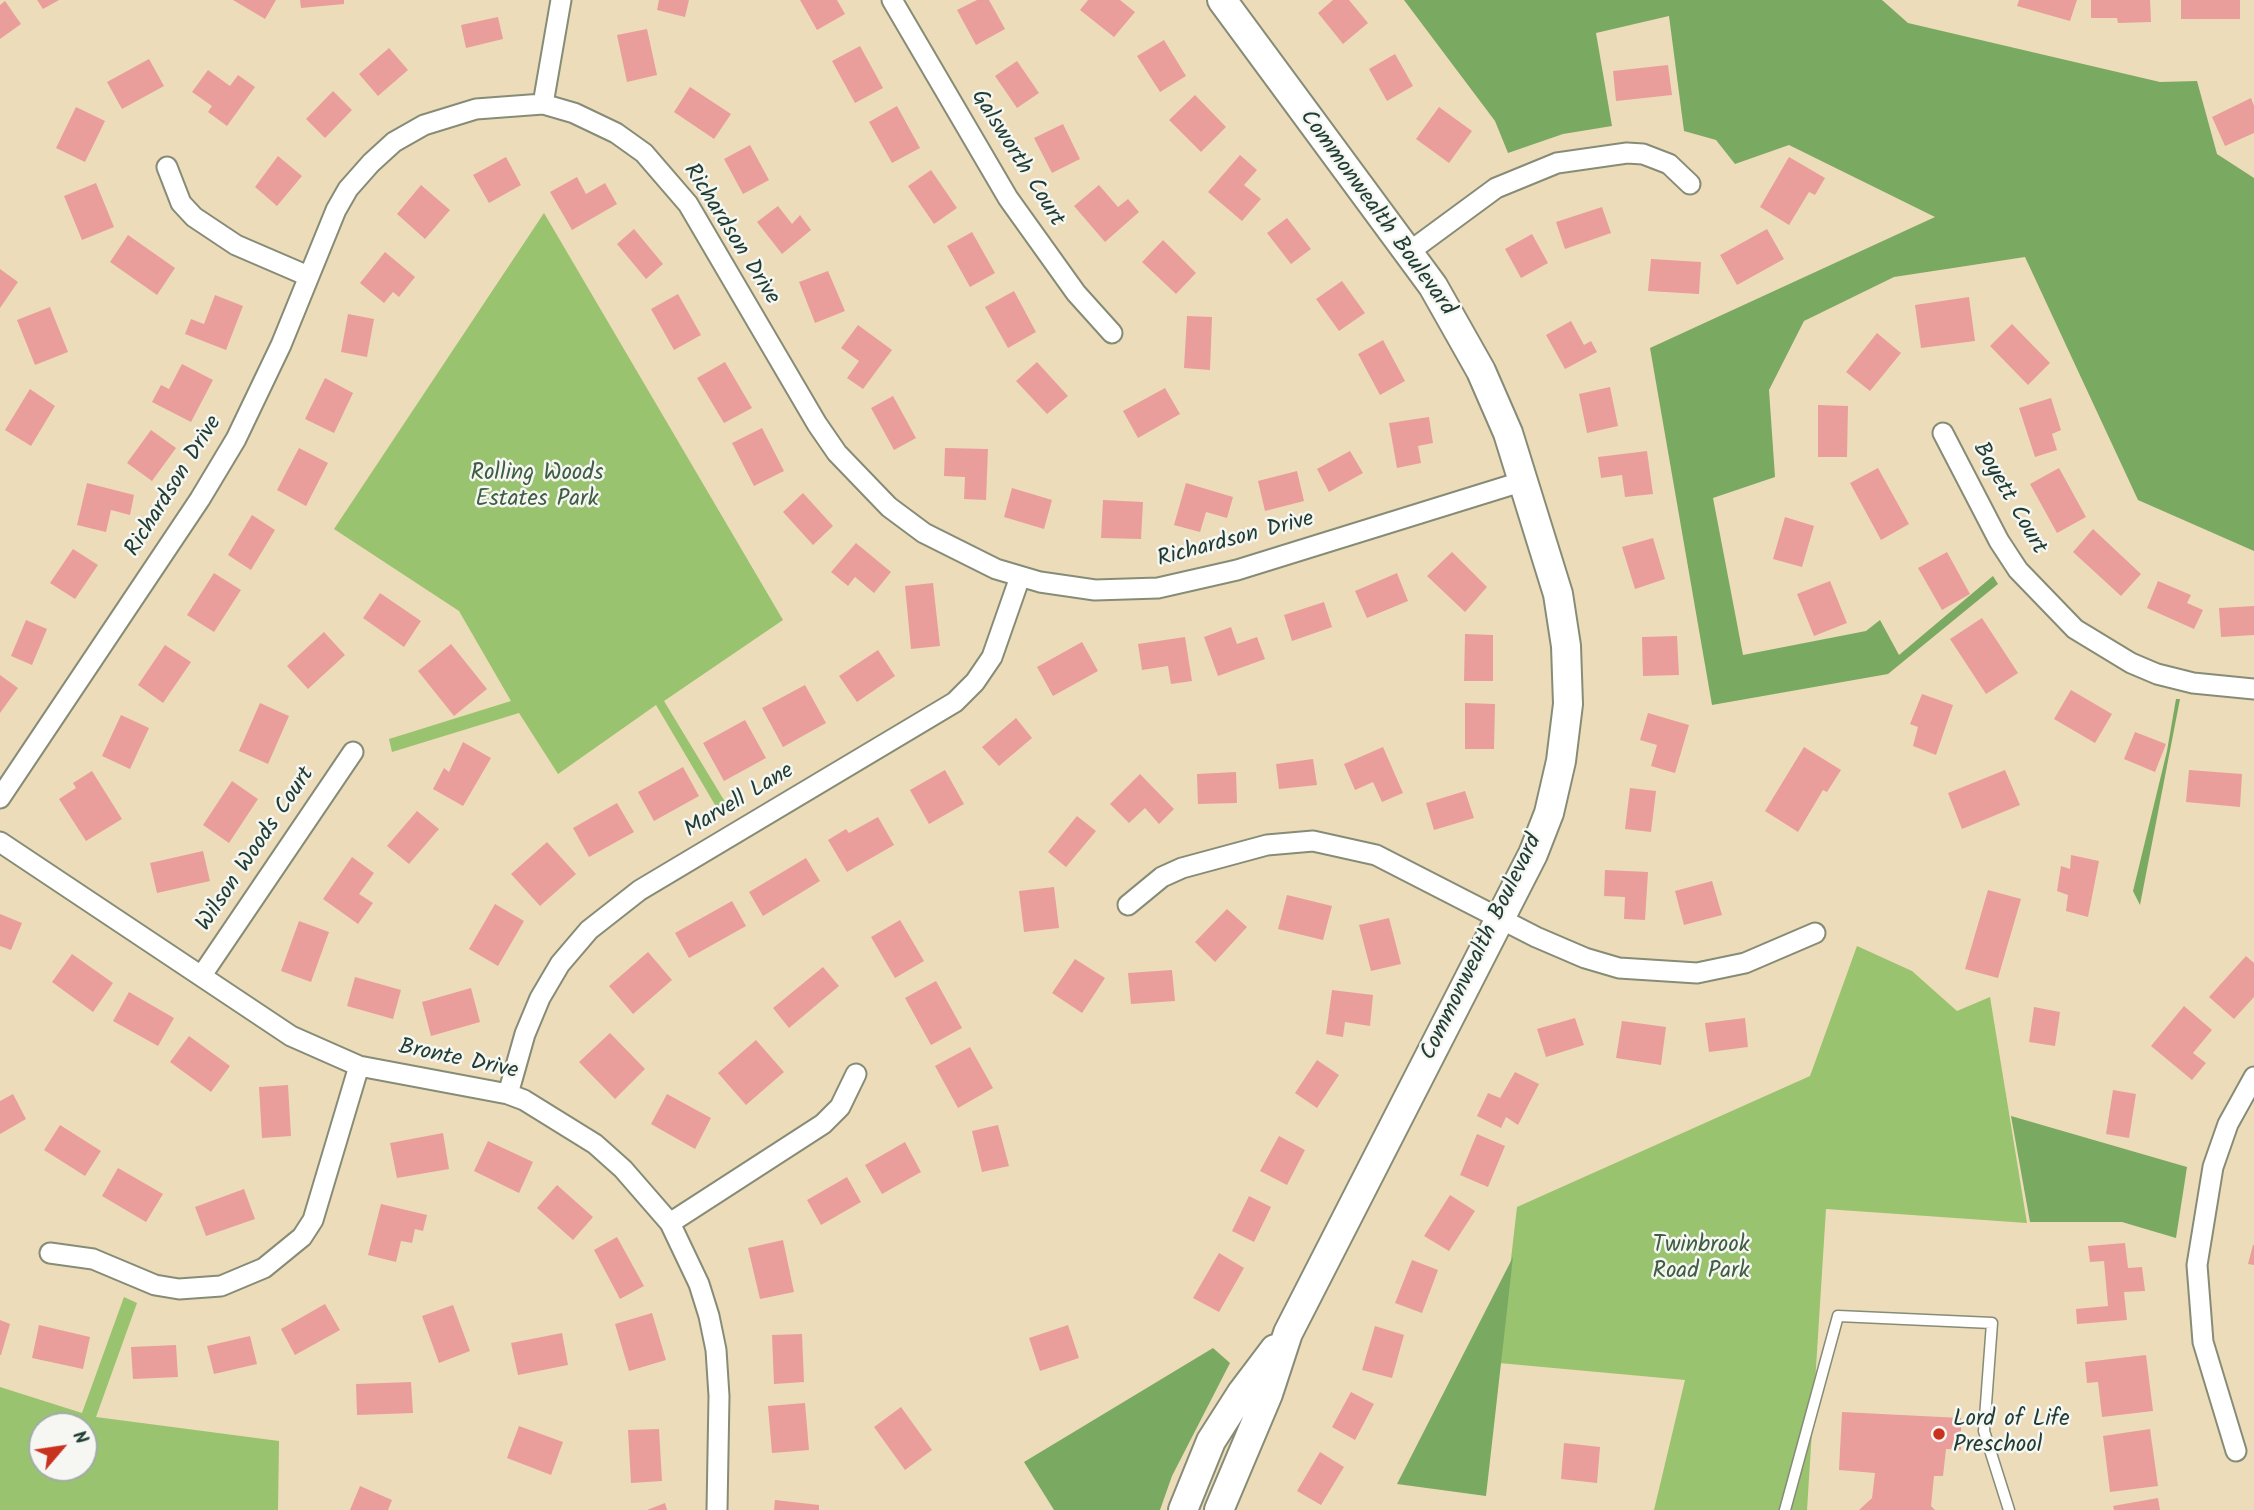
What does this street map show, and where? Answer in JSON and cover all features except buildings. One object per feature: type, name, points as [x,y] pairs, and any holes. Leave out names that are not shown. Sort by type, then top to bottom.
[{"type":"street","points":[[543,104],[561,0]]},
{"type":"street","name":"Galsworth Court","points":[[892,0],[1009,198],[1076,293],[1112,333]]},
{"type":"street","name":"Commonwealth Boulevard","points":[[1219,1510],[1268,1394],[1288,1333],[1533,854],[1549,813],[1562,761],[1568,704],[1566,646],[1558,594],[1508,433],[1481,371],[1433,286],[1222,0]]},
{"type":"street","name":"Richardson Drive","points":[[0,798],[200,499],[236,439],[281,345],[336,210],[348,190],[370,163],[394,142],[424,125],[476,108],[543,104],[574,113],[616,134],[644,153],[688,204],[817,425],[858,477],[889,507],[924,533],[955,551],[1020,577],[1095,590],[1158,588],[1192,582],[1524,481]]},
{"type":"street","points":[[1409,252],[1496,188],[1558,163],[1627,153],[1643,154],[1669,164],[1690,184]]},
{"type":"street","points":[[167,167],[181,203],[194,217],[236,245],[308,276]]},
{"type":"street","name":"Boyett Court","points":[[1943,433],[1999,541],[2018,570],[2038,594],[2075,629],[2131,663],[2157,674],[2184,681],[2254,689]]},
{"type":"street","name":"Marvell Lane","points":[[508,1094],[525,1034],[540,998],[560,964],[589,930],[640,890],[955,702],[975,682],[992,657],[1020,577]]},
{"type":"street","name":"Wilson Woods Court","points":[[202,975],[353,752]]},
{"type":"street","points":[[1128,905],[1162,877],[1182,868],[1267,845],[1312,841],[1376,855],[1501,919],[1585,958],[1637,971],[1679,974],[1745,963],[1815,933]]},
{"type":"street","name":"Bronte Drive","points":[[0,842],[291,1036],[359,1066],[508,1094],[537,1106],[595,1144],[641,1188],[670,1223],[699,1284],[716,1350],[719,1396],[717,1510]]},
{"type":"street","points":[[50,1253],[93,1259],[155,1284],[179,1289],[221,1286],[264,1268],[302,1237],[313,1220],[359,1066]]},
{"type":"street","points":[[670,1223],[822,1124],[840,1107],[856,1073]]},
{"type":"street","points":[[2236,1451],[2203,1342],[2197,1265],[2213,1167],[2228,1124],[2254,1077]]},
{"type":"street","name":"Commonwealth Boulevard","points":[[1183,1510],[1211,1441],[1241,1394],[1288,1333]]},
{"type":"lane","points":[[1785,1510],[1838,1316],[1992,1322],[1984,1431],[2008,1510]]},
{"type":"green space","points":[[1404,0],[1882,0],[1908,23],[2160,82],[2197,81],[2217,154],[2254,178],[2254,551],[2138,500],[2025,257],[1894,277],[1804,321],[1769,390],[1775,477],[1713,498],[1743,655],[1866,631],[1880,620],[1899,655],[1993,576],[1998,584],[1888,674],[1712,705],[1650,348],[1935,217],[1789,145],[1735,164],[1716,140],[1684,131],[1669,16],[1596,33],[1612,126],[1563,134],[1508,153],[1495,121]]},
{"type":"green space","name":"Rolling Woods Estates Park","points":[[544,213],[783,620],[664,701],[730,810],[721,815],[656,705],[558,774],[519,713],[392,752],[389,739],[511,701],[459,611],[334,529]]},
{"type":"green space","points":[[2176,699],[2180,699],[2140,905],[2133,891],[2167,751]]},
{"type":"green space","name":"Twinbrook Road Park","points":[[1857,946],[1912,971],[1957,1011],[1990,997],[2027,1223],[1826,1209],[1807,1510],[1654,1510],[1685,1380],[1499,1363],[1517,1207],[1810,1076]]},
{"type":"green space","points":[[2011,1116],[2187,1167],[2176,1238],[2122,1222],[2030,1222]]},
{"type":"green space","points":[[1513,1257],[1486,1496],[1397,1484],[1466,1349]]},
{"type":"green space","points":[[124,1297],[137,1303],[98,1412],[82,1412]]},
{"type":"green space","points":[[1213,1348],[1230,1363],[1172,1476],[1160,1510],[1054,1510],[1024,1462]]},
{"type":"green space","points":[[0,1387],[79,1412],[28,1412],[28,1482],[98,1482],[98,1417],[279,1441],[278,1510],[0,1510]]},
{"type":"place","name":"Lord of Life Preschool","points":[[1939,1434]]}]
